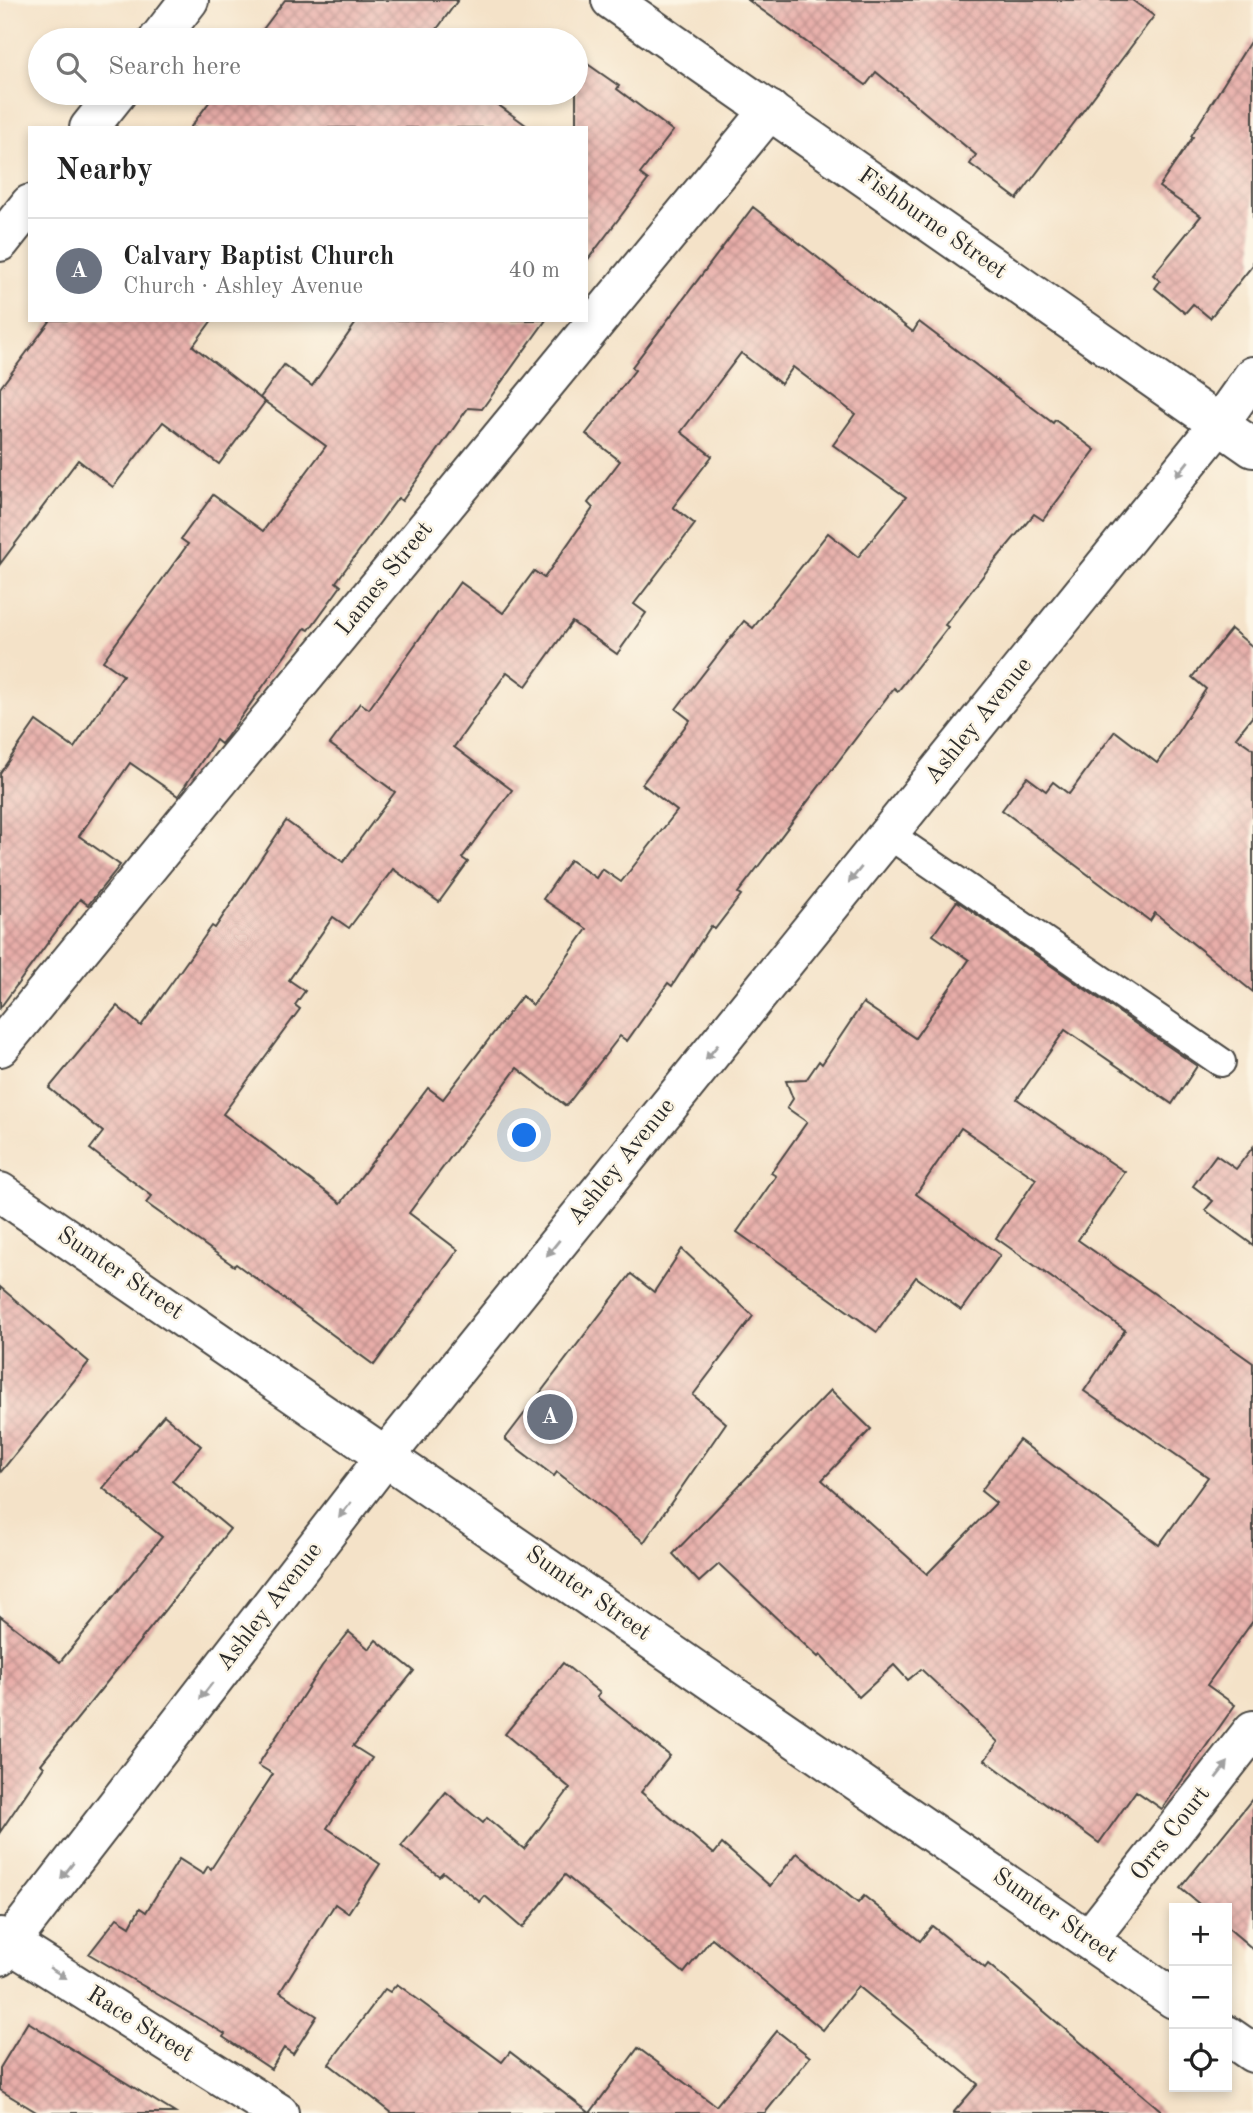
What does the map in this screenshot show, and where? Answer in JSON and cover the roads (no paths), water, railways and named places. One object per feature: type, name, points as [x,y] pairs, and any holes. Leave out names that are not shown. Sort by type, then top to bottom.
[{"type":"street","points":[[167,28],[189,0]]},
{"type":"street","name":"Fishburne Street","points":[[611,0],[1253,448]]},
{"type":"street","points":[[91,126],[107,105]]},
{"type":"street","name":"Lames Street","points":[[0,1047],[770,110]]},
{"type":"street","points":[[0,242],[28,207]]},
{"type":"street","name":"Ashley Avenue","points":[[4,1945],[386,1456],[1219,424],[1253,376]]},
{"type":"street","name":"Sumter Street","points":[[0,1192],[1169,1995]]},
{"type":"street","name":"Orrs Court","points":[[1089,1939],[1253,1730]]},
{"type":"street","name":"Race Street","points":[[4,1945],[279,2113]]},
{"type":"street","points":[[1232,2038],[1253,2053]]},
{"type":"lane","points":[[888,834],[1221,1062]]},
{"type":"place","name":"Calvary Baptist Church","points":[[550,1417]]}]
